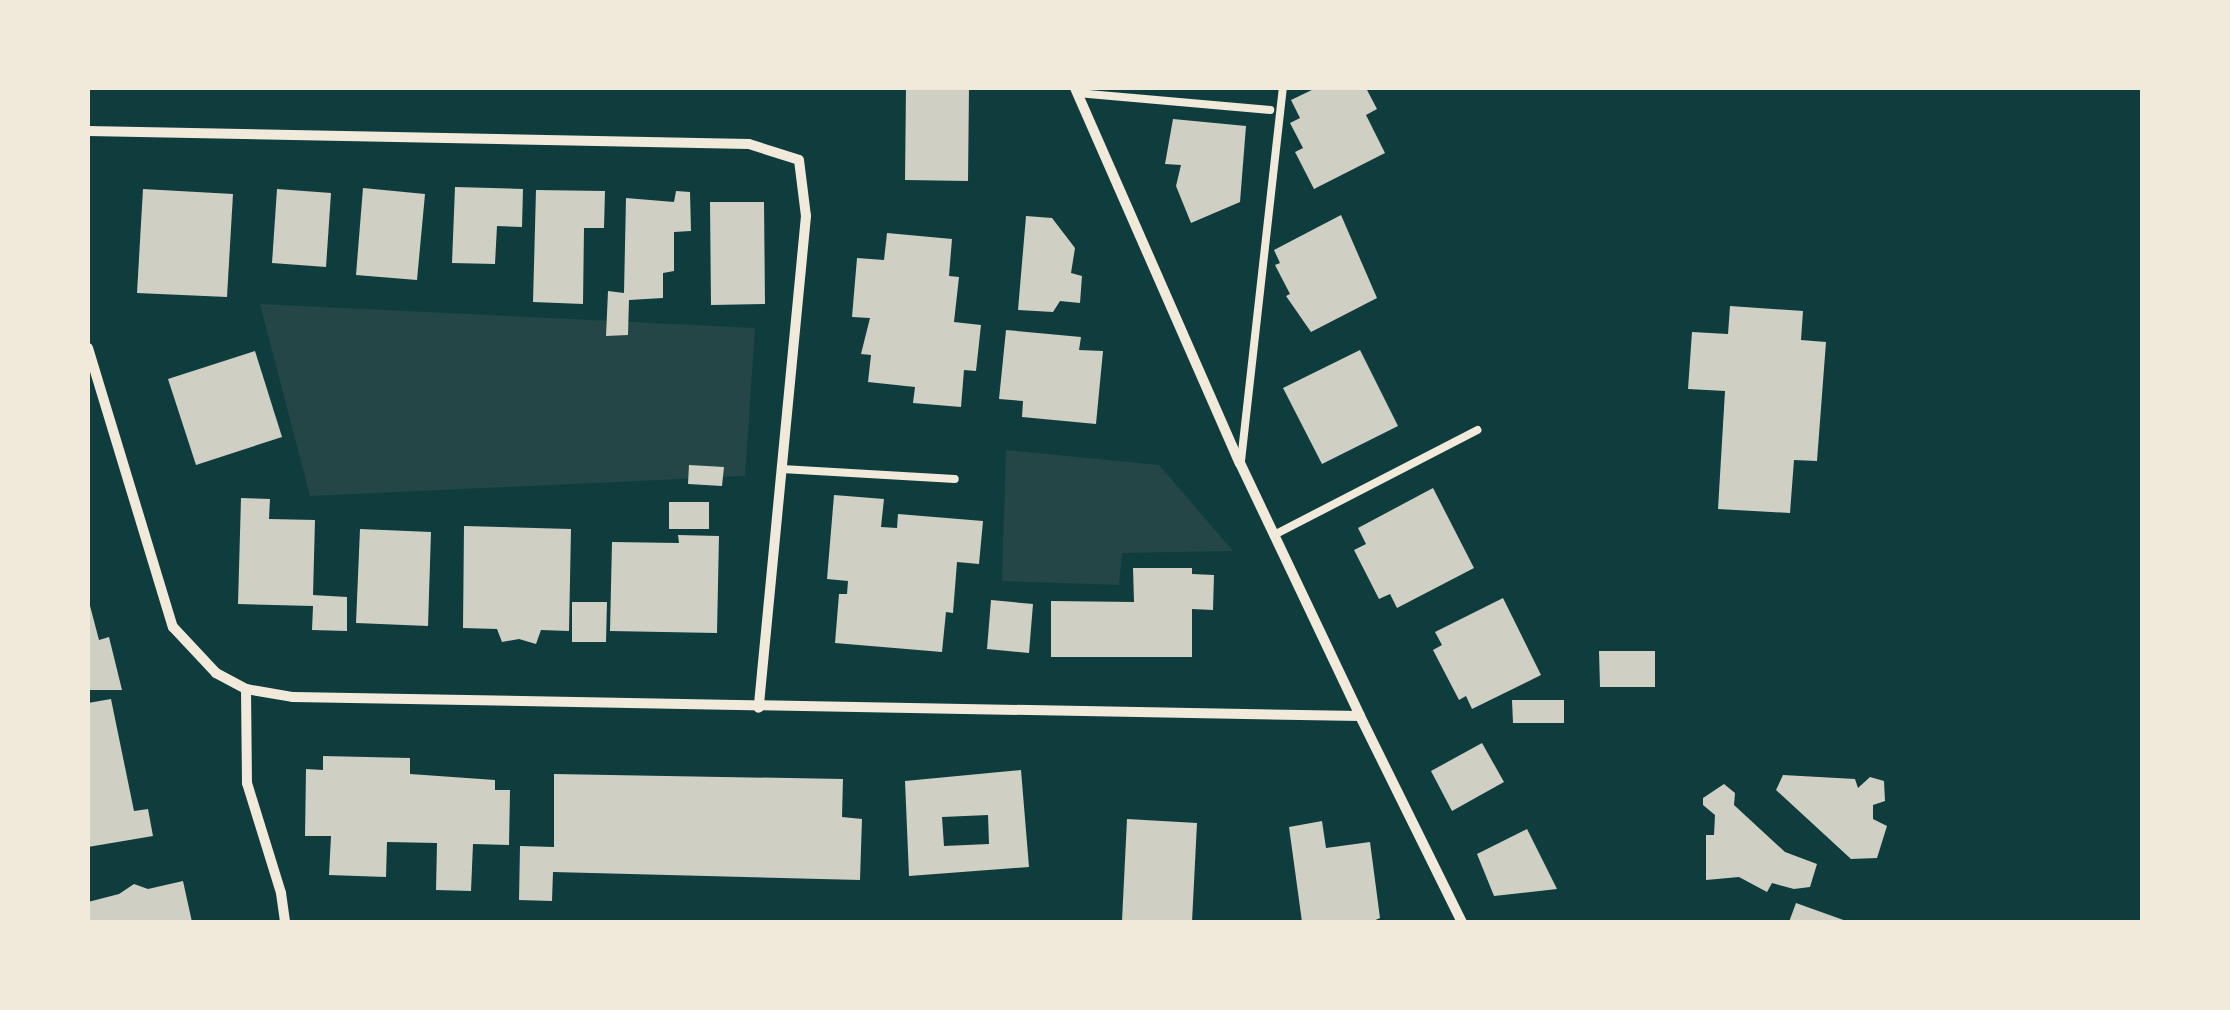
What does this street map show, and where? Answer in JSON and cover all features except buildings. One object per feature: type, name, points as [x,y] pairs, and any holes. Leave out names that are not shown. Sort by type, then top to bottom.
[{"type":"street","points":[[1076,90],[1240,462],[1462,922]]},
{"type":"street","points":[[88,131],[749,144],[798,160],[806,216],[759,708]]},
{"type":"street","points":[[88,348],[174,627],[216,673],[246,688],[293,697],[1360,716]]},
{"type":"street","points":[[246,688],[247,783],[281,893],[284,922]]},
{"type":"lane","points":[[1240,462],[1283,88]]},
{"type":"lane","points":[[1076,90],[1270,110]]},
{"type":"lane","points":[[1274,534],[1478,430]]},
{"type":"lane","points":[[782,468],[955,479]]},
{"type":"shaded area","points":[[260,304],[755,328],[745,476],[310,496]]},
{"type":"shaded area","points":[[1006,450],[1159,465],[1233,551],[1122,553],[1119,585],[1002,581]]}]
